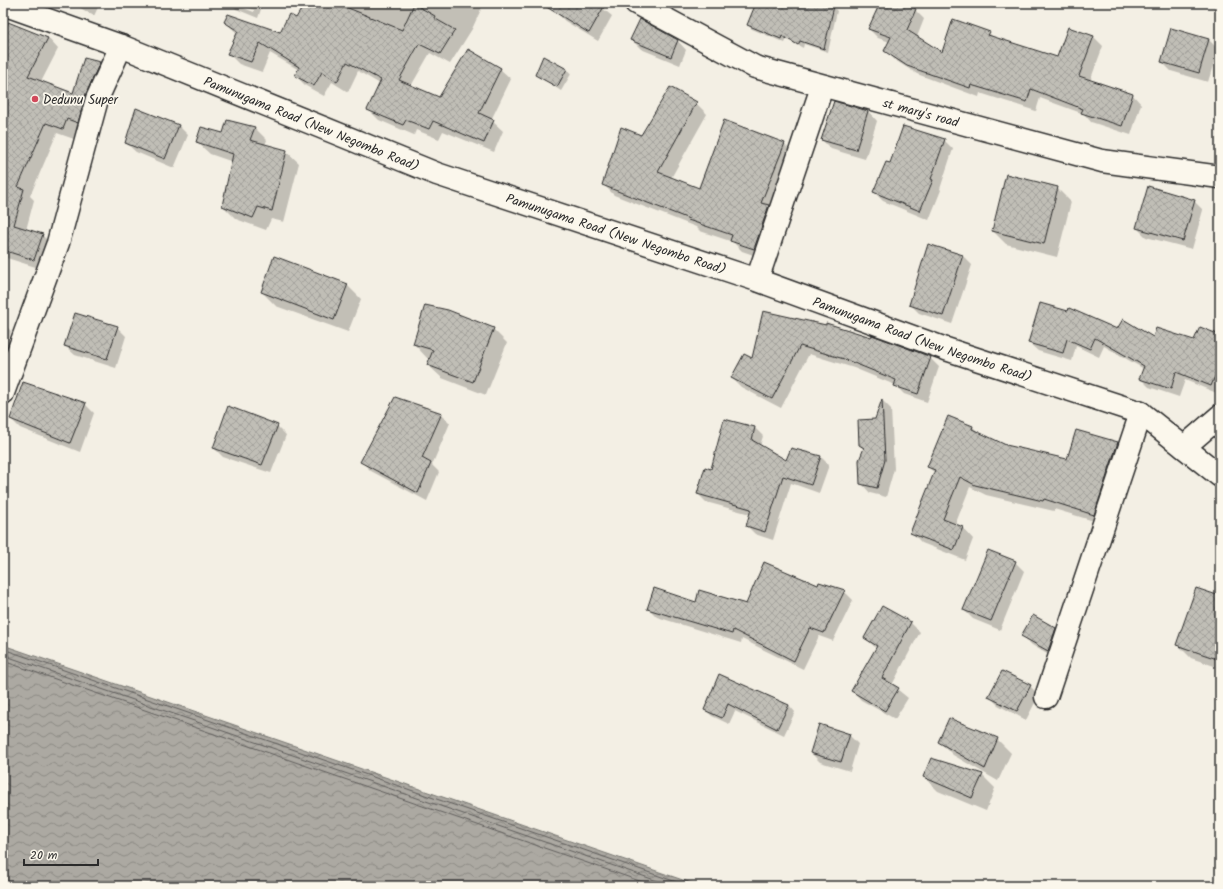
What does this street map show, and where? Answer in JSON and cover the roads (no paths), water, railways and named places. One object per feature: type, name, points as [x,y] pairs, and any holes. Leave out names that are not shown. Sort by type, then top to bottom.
[{"type":"street","name":"st mary's road","points":[[636,3],[755,67],[822,87],[1102,161],[1220,177]]},
{"type":"street","name":"Pamunugama Road (New Negombo Road)","points":[[3,4],[121,46],[437,174],[757,280],[946,349],[1141,413],[1220,476]]},
{"type":"street","points":[[3,393],[58,243],[97,98],[121,46]]},
{"type":"street","points":[[757,280],[822,87]]},
{"type":"street","points":[[1046,697],[1141,413]]},
{"type":"street","points":[[1184,447],[1220,416]]},
{"type":"water","points":[[3,645],[700,886],[3,886]]},
{"type":"place","name":"Dedunu Super","points":[[35,99]]}]
